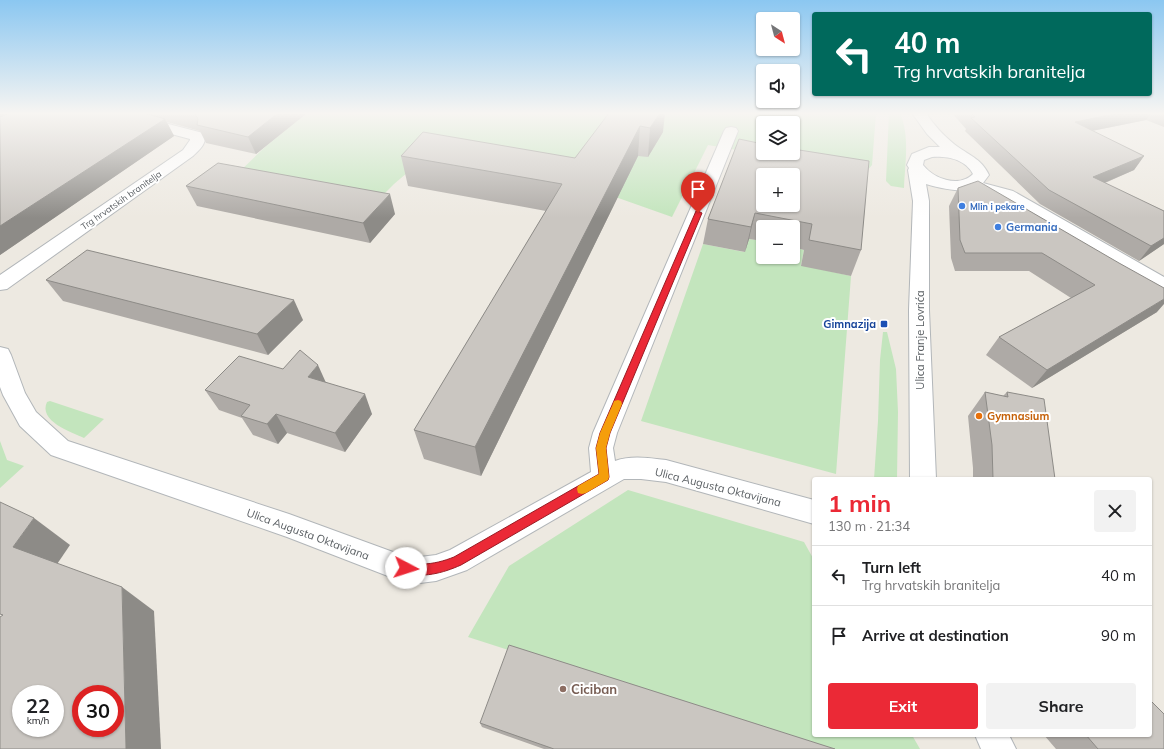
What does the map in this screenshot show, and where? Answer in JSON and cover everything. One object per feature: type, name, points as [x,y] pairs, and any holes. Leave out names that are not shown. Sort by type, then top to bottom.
[{"type":"street","name":"Trg hrvatskih branitelja","points":[[0,284],[188,153],[192,148]]},
{"type":"street","points":[[604,477],[601,448],[605,433],[724,148]]},
{"type":"street","points":[[919,162],[924,148]]},
{"type":"street","points":[[951,148],[972,162],[1007,195]]},
{"type":"street","points":[[919,162],[929,152],[946,153],[965,158]]},
{"type":"street","points":[[919,162],[931,180],[959,186],[987,188],[1007,195],[1164,284]]},
{"type":"street","name":"Ulica Franje Lovrića","points":[[919,162],[921,201],[919,310],[923,477]]},
{"type":"street","points":[[921,201],[932,192],[973,184],[979,180],[981,175],[979,170]]},
{"type":"street","name":"Ulica Augusta Oktavijana","points":[[0,355],[14,394],[28,419],[60,448],[289,526],[393,565],[420,570],[436,568],[457,561],[604,477],[621,469],[641,468],[666,471],[812,511]]},
{"type":"street","points":[[992,737],[999,749]]},
{"type":"green space","points":[[264,148],[707,148],[672,217],[607,194],[421,161],[379,199],[238,173]]},
{"type":"green space","points":[[725,148],[756,148],[756,153]]},
{"type":"green space","points":[[800,148],[873,148],[872,165],[866,172],[796,160],[800,160]]},
{"type":"green space","points":[[887,148],[906,148],[904,188],[891,186],[886,181]]},
{"type":"green space","points":[[749,239],[756,240],[756,264],[800,264],[800,249],[804,250],[801,265],[851,276],[836,474],[641,421],[703,244],[744,252]]},
{"type":"green space","points":[[883,332],[887,332],[896,369],[898,412],[897,477],[874,477],[880,360]]},
{"type":"green space","points":[[50,401],[104,419],[84,438],[64,429],[51,420],[45,409],[47,402]]},
{"type":"green space","points":[[0,441],[7,460],[24,466],[0,488]]},
{"type":"green space","points":[[628,490],[804,542],[812,556],[812,737],[913,737],[920,749],[819,749],[468,637],[509,566]]},
{"type":"building","points":[[0,148],[120,148],[0,226]]},
{"type":"building","points":[[408,148],[516,148],[575,158],[583,148],[629,148],[475,447],[414,430],[562,184],[401,156]]},
{"type":"building","points":[[736,148],[756,148],[756,160],[800,160],[800,150],[869,161],[861,250],[809,240],[812,224],[800,222],[800,220],[791,220],[755,213],[751,227],[708,219]]},
{"type":"building","points":[[1003,148],[1128,148],[1144,156],[1093,177],[1164,211],[1164,238],[1151,246],[1049,190]]},
{"type":"building","points":[[218,163],[390,194],[363,223],[186,186]]},
{"type":"building","points":[[978,181],[1164,288],[1164,299],[1047,370],[999,337],[1095,285],[1042,253],[965,253],[960,240],[958,188]]},
{"type":"building","points":[[87,250],[294,300],[257,334],[46,280]]},
{"type":"building","points":[[300,350],[318,365],[308,377],[365,394],[335,433],[276,414],[267,424],[241,416],[250,405],[205,390],[239,356],[283,369]]},
{"type":"building","points":[[985,392],[1008,397],[1007,392],[1044,399],[1055,477],[993,477],[992,445]]},
{"type":"building","points":[[0,502],[34,518],[13,547],[122,587],[126,749],[0,749],[0,617],[3,615],[0,614]]},
{"type":"building","name":"Ciciban","points":[[509,645],[835,749],[554,749],[480,723]]},
{"type":"building","points":[[1152,702],[1164,714],[1164,749],[1098,749],[1088,737],[1152,737]]},
{"type":"slow traffic","points":[[582,489],[604,477],[601,448],[605,433],[618,404]]},
{"type":"place","name":"Mlin i pekare","points":[[962,206]]},
{"type":"place","name":"Germania","points":[[998,227]]},
{"type":"place","name":"Gimnazija","points":[[884,324]]},
{"type":"place","name":"Gymnasium","points":[[979,416]]},
{"type":"place","name":"Ciciban","points":[[563,689]]},
{"type":"route","points":[[406,568],[420,570],[436,568],[457,561],[604,477],[601,448],[605,433],[698,213]]}]
